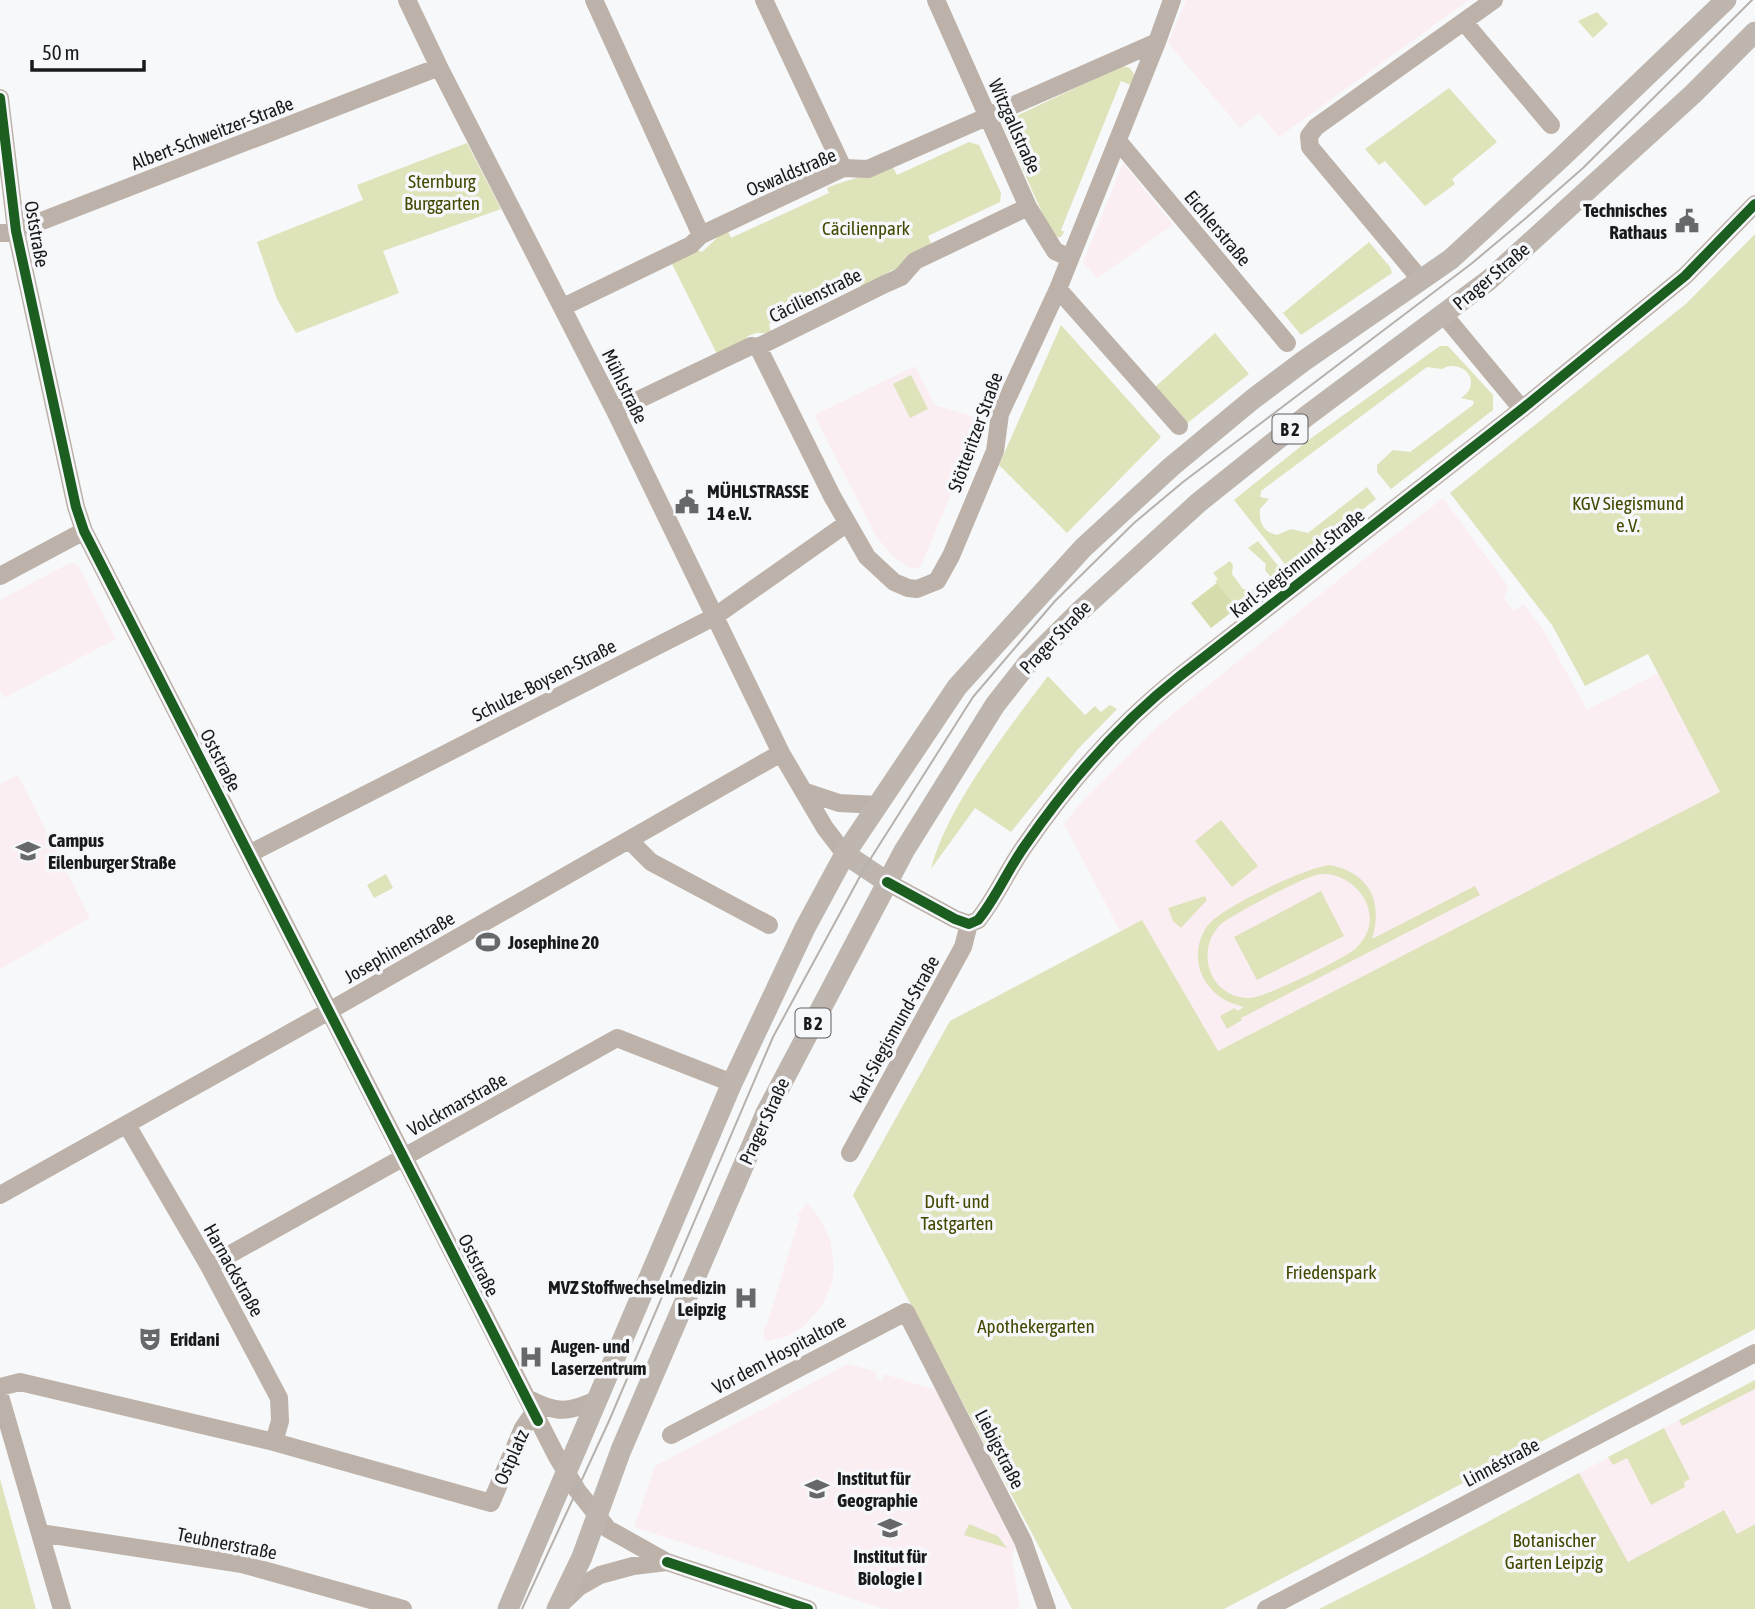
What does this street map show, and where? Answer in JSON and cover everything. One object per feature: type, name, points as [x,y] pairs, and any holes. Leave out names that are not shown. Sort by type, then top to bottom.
[{"type":"main road","name":"Prager Straße","points":[[598,1399],[732,1083],[805,928],[845,854],[957,687],[1083,548],[1171,467],[1305,360],[1451,259],[1562,158],[1726,0]]},
{"type":"main road","name":"Prager Straße","points":[[598,1518],[621,1450],[765,1113],[887,882],[935,798],[995,705],[1028,663],[1081,610],[1198,503],[1308,415],[1489,280],[1693,94],[1755,33]]},
{"type":"main road","points":[[845,854],[887,882]]},
{"type":"main road","name":"B 2","points":[[508,1609],[598,1399]]},
{"type":"main road","name":"B 2","points":[[558,1607],[598,1518]]},
{"type":"street","name":"Mühlstraße","points":[[407,0],[615,411],[781,752],[825,828],[845,854]]},
{"type":"street","points":[[594,0],[701,235]]},
{"type":"street","points":[[764,0],[843,168]]},
{"type":"street","name":"Witzgallstraße","points":[[936,0],[1028,207],[1055,251],[1070,258]]},
{"type":"street","name":"Stötteritzer Straße","points":[[758,347],[846,524],[866,557],[894,582],[917,589],[937,581],[951,556],[995,451],[1000,414],[1058,289],[1172,0]]},
{"type":"street","points":[[1421,279],[1310,147],[1309,136],[1316,127],[1494,0]]},
{"type":"street","points":[[1464,22],[1551,125]]},
{"type":"street","name":"Oswaldstraße","points":[[563,307],[691,245],[701,235],[843,168],[868,169],[1157,42]]},
{"type":"street","name":"Albert-Schweitzer-Straße","points":[[8,232],[439,67]]},
{"type":"street","name":"Oststraße","points":[[0,98],[8,232],[77,513],[84,531],[530,1405]]},
{"type":"street","name":"Eichlerstraße","points":[[1118,141],[1287,342]]},
{"type":"street","name":"Karl-Siegismund-Straße","points":[[850,1153],[963,947],[969,924],[978,920],[985,911],[1022,849],[1061,795],[1105,745],[1180,676],[1522,409],[1685,276],[1755,204]]},
{"type":"street","name":"Cäcilienstraße","points":[[615,411],[751,346],[758,347],[901,276],[915,261],[1028,207]]},
{"type":"street","points":[[1058,289],[1179,426]]},
{"type":"street","points":[[1444,315],[1522,409]]},
{"type":"street","name":"Schulze-Boysen-Straße","points":[[248,854],[714,617],[846,524]]},
{"type":"street","points":[[0,576],[84,531]]},
{"type":"street","name":"Josephinenstraße","points":[[0,1195],[329,1011],[781,752]]},
{"type":"street","points":[[803,791],[839,803],[878,805]]},
{"type":"street","points":[[629,840],[651,862],[769,925]]},
{"type":"street","points":[[887,882],[954,919],[969,924]]},
{"type":"street","name":"Volckmarstraße","points":[[209,1266],[617,1038],[732,1083]]},
{"type":"street","name":"Harnackstraße","points":[[127,1125],[209,1266],[279,1398],[280,1421],[274,1442]]},
{"type":"street","name":"Vor dem Hospitaltore","points":[[671,1435],[906,1312]]},
{"type":"street","name":"Liebigstraße","points":[[906,1312],[1023,1541],[1047,1609]]},
{"type":"street","name":"Linnéstraße","points":[[1266,1609],[1755,1353]]},
{"type":"street","points":[[0,1387],[19,1382],[274,1442]]},
{"type":"street","points":[[0,1396],[62,1609]]},
{"type":"street","points":[[530,1405],[560,1411],[579,1408],[598,1399]]},
{"type":"street","name":"Ostplatz","points":[[530,1405],[566,1473],[598,1518],[617,1535],[667,1562],[808,1609]]},
{"type":"street","name":"Ostplatz","points":[[274,1442],[491,1503],[530,1405]]},
{"type":"street","name":"Teubnerstraße","points":[[40,1532],[242,1564],[403,1609]]},
{"type":"street","points":[[558,1607],[579,1587],[600,1575],[633,1566],[667,1562]]},
{"type":"shaded area","points":[[1186,0],[1469,0],[1279,137],[1259,113],[1240,128],[1168,43]]},
{"type":"shaded area","points":[[1123,163],[1173,225],[1097,278],[1083,263]]},
{"type":"shaded area","points":[[915,366],[935,405],[983,419],[920,568],[910,568],[891,555],[876,536],[814,415]]},
{"type":"shaded area","points":[[1443,498],[1505,582],[1508,588],[1504,598],[1514,611],[1524,604],[1544,631],[1587,710],[1658,673],[1720,792],[1218,1051],[1142,920],[1120,931],[1064,824],[1084,799],[1158,726]]},
{"type":"shaded area","points":[[74,563],[79,567],[116,639],[4,698],[0,690],[0,600]]},
{"type":"shaded area","name":"Campus Eilenburger Straße","points":[[18,775],[90,918],[0,969],[0,784]]},
{"type":"shaded area","points":[[807,1203],[819,1217],[830,1239],[834,1265],[832,1283],[822,1306],[804,1326],[788,1336],[765,1342],[763,1327],[766,1327],[800,1217],[797,1215]]},
{"type":"shaded area","name":"Institut für Geographie","points":[[848,1364],[877,1372],[876,1379],[882,1381],[884,1374],[936,1390],[1016,1544],[1012,1559],[1020,1609],[884,1609],[634,1527],[655,1466]]},
{"type":"shaded area","points":[[1755,1380],[1755,1524],[1737,1534],[1723,1510],[1628,1563],[1579,1473]]},
{"type":"green space","points":[[1597,12],[1608,24],[1593,38],[1578,21]]},
{"type":"green space","points":[[1121,66],[1130,68],[1134,74],[1133,86],[1121,81],[1061,230],[1064,232],[1061,237],[1057,237],[1048,226],[1002,123]]},
{"type":"green space","points":[[1449,88],[1497,142],[1452,179],[1455,184],[1425,206],[1385,161],[1379,165],[1365,149]]},
{"type":"green space","name":"Cäcilienpark","points":[[969,142],[979,145],[1001,193],[1000,202],[928,236],[932,246],[897,272],[892,270],[862,288],[858,281],[769,324],[771,333],[748,336],[743,343],[717,354],[671,262],[697,250],[702,252],[717,238],[719,231],[727,229],[731,238],[829,193],[827,188],[892,166],[897,175]]},
{"type":"green space","name":"Sternburg Burggarten","points":[[467,143],[501,209],[383,251],[399,293],[296,333],[277,299],[257,242],[363,200],[357,185]]},
{"type":"green space","name":"Friedenspark","points":[[1755,234],[1755,1329],[1224,1609],[1072,1609],[853,1195],[950,1021],[1142,920],[1218,1051],[1720,792],[1648,654],[1585,686],[1552,625],[1450,493],[1687,303]]},
{"type":"green space","points":[[1369,242],[1392,273],[1301,335],[1283,313]]},
{"type":"green space","points":[[1061,325],[1161,437],[1067,533],[999,465]]},
{"type":"green space","points":[[1215,333],[1249,374],[1185,425],[1154,388]]},
{"type":"green space","points":[[1440,346],[1448,346],[1493,395],[1493,410],[1391,489],[1377,472],[1377,465],[1393,450],[1410,452],[1473,405],[1474,401],[1461,398],[1471,384],[1464,369],[1453,366],[1442,369],[1427,367],[1261,491],[1260,497],[1269,499],[1260,509],[1261,523],[1268,532],[1277,535],[1291,529],[1308,533],[1367,487],[1376,499],[1288,568],[1234,500],[1310,439]]},
{"type":"green space","points":[[911,375],[928,409],[910,418],[893,384]]},
{"type":"green space","points":[[1258,541],[1283,572],[1273,580],[1265,570],[1266,564],[1248,548]]},
{"type":"green space","points":[[1230,561],[1233,565],[1232,574],[1243,589],[1252,589],[1255,594],[1237,608],[1215,581],[1218,579],[1213,573]]},
{"type":"green space","points":[[1217,583],[1237,608],[1211,628],[1191,603]]},
{"type":"green space","points":[[1048,676],[1085,715],[1095,706],[1101,712],[1110,705],[1117,709],[1078,749],[1011,832],[975,808],[931,869],[939,845],[965,794],[998,743]]},
{"type":"green space","points":[[1221,820],[1258,866],[1232,887],[1195,841]]},
{"type":"green space","points":[[1330,865],[1344,869],[1355,875],[1370,891],[1376,913],[1372,939],[1475,886],[1480,895],[1241,1018],[1242,1020],[1227,1029],[1220,1016],[1235,1008],[1237,1011],[1244,1007],[1219,996],[1202,975],[1198,949],[1205,930],[1231,907],[1319,867]],"holes":[[[1324,874],[1341,878],[1361,893],[1370,915],[1364,938],[1355,949],[1304,977],[1250,998],[1237,996],[1217,983],[1211,973],[1208,949],[1219,926],[1249,907],[1305,879]]]},
{"type":"green space","points":[[386,874],[393,888],[374,898],[367,885]]},
{"type":"green space","points":[[1321,891],[1344,936],[1257,980],[1234,937]]},
{"type":"green space","points":[[1205,896],[1207,900],[1181,928],[1173,921],[1168,908]]},
{"type":"green space","points":[[1755,1380],[1755,1389],[1682,1426],[1679,1420]]},
{"type":"green space","points":[[1664,1428],[1690,1479],[1684,1482],[1685,1487],[1651,1505],[1627,1458],[1613,1465],[1608,1457]]},
{"type":"green space","name":"Botanischer Garten Leipzig","points":[[1579,1473],[1628,1562],[1724,1510],[1737,1534],[1755,1524],[1755,1609],[1319,1609],[1422,1557]]},
{"type":"green space","points":[[0,1479],[36,1609],[0,1609]]},
{"type":"green space","points":[[969,1524],[998,1536],[1007,1548],[964,1535]]},
{"type":"tram line","points":[[522,1609],[609,1421],[773,1037],[864,869],[973,697],[1055,601],[1134,523],[1183,482],[1471,264],[1526,218],[1583,168],[1752,0]]},
{"type":"cycle path","points":[[0,98],[16,231],[76,507],[84,531],[538,1421]]},
{"type":"cycle path","points":[[887,882],[955,919],[969,924],[978,920],[1018,856],[1058,800],[1115,734],[1136,714],[1180,676],[1522,409],[1685,276],[1755,204]]},
{"type":"cycle path","points":[[667,1562],[808,1609]]},
{"type":"place","name":"Technisches Rathaus","points":[[1687,221]]},
{"type":"place","name":"MÜHLSTRASSE 14 e.V.","points":[[687,502]]},
{"type":"place","name":"Campus Eilenburger Straße","points":[[28,851]]},
{"type":"place","name":"Josephine 20","points":[[488,942]]},
{"type":"place","name":"MVZ Stoffwechselmedizin Leipzig","points":[[746,1298]]},
{"type":"place","name":"Eridani","points":[[150,1339]]},
{"type":"place","name":"Augen- und Laserzentrum","points":[[531,1357]]},
{"type":"place","name":"Institut für Geographie","points":[[817,1489]]},
{"type":"place","name":"Institut für Biologie I","points":[[890,1528]]},
{"type":"park label","name":"KGV Siegismund e.V.","points":[[1628,514]]},
{"type":"park label","name":"Duft- und Tastgarten","points":[[957,1212]]},
{"type":"park label","name":"Apothekergarten","points":[[1036,1326]]}]
